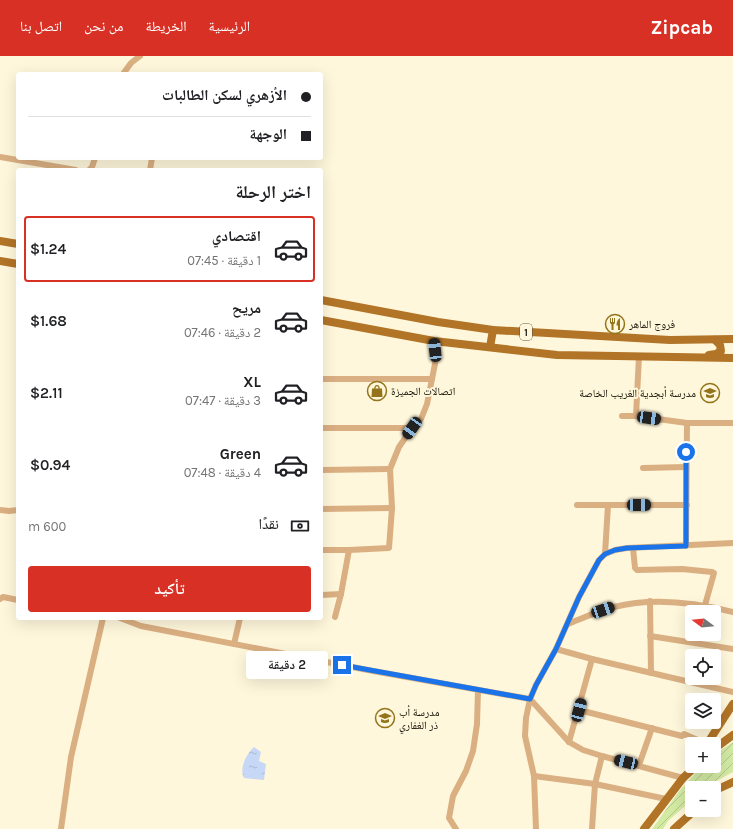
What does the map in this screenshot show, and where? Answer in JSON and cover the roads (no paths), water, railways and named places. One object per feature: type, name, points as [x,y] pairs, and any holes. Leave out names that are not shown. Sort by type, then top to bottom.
[{"type":"main road","points":[[0,241],[16,244]]},
{"type":"main road","points":[[0,261],[16,264]]},
{"type":"main road","name":"1","points":[[323,300],[438,322],[493,330],[670,340],[733,339]]},
{"type":"main road","name":"1","points":[[323,320],[434,341],[557,355],[733,358]]},
{"type":"main road","points":[[490,347],[493,330]]},
{"type":"main road","points":[[691,357],[719,353],[721,348],[715,340]]},
{"type":"main road","points":[[712,737],[733,704]]},
{"type":"main road","points":[[721,744],[733,735]]},
{"type":"main road","points":[[644,829],[666,799],[688,773]]},
{"type":"main road","points":[[721,788],[733,782]]},
{"type":"main road","points":[[674,829],[687,817]]},
{"type":"street","points":[[124,72],[131,63],[140,56]]},
{"type":"street","points":[[0,157],[16,160]]},
{"type":"street","points":[[18,160],[64,168]]},
{"type":"street","points":[[323,550],[390,548],[392,508],[390,469],[398,447],[412,428],[421,419],[427,404],[436,359],[434,341]]},
{"type":"street","points":[[636,416],[640,356]]},
{"type":"street","points":[[323,379],[432,379]]},
{"type":"street","points":[[622,416],[636,416],[687,423],[733,424]]},
{"type":"street","points":[[686,546],[687,423]]},
{"type":"street","points":[[323,428],[412,428]]},
{"type":"street","points":[[644,468],[686,467]]},
{"type":"street","points":[[323,470],[390,469]]},
{"type":"street","points":[[577,505],[687,505]]},
{"type":"street","points":[[605,554],[608,505]]},
{"type":"street","points":[[323,509],[392,508]]},
{"type":"street","points":[[0,510],[16,510]]},
{"type":"street","points":[[536,829],[534,776],[525,736],[526,718],[530,699],[556,649],[579,597],[599,560],[605,554],[615,550],[733,543]]},
{"type":"street","points":[[568,624],[613,607],[650,602],[706,605],[714,573],[682,569],[637,570],[635,568],[633,548]]},
{"type":"street","points":[[335,617],[349,550]]},
{"type":"street","points":[[323,595],[341,594]]},
{"type":"street","points":[[1,598],[16,600]]},
{"type":"street","points":[[650,602],[651,673]]},
{"type":"street","points":[[721,609],[733,612]]},
{"type":"street","points":[[61,829],[71,757],[103,620]]},
{"type":"street","points":[[125,620],[141,626],[373,671],[530,699],[569,742],[583,750],[683,778]]},
{"type":"street","points":[[234,644],[240,620]]},
{"type":"street","points":[[650,636],[733,649]]},
{"type":"street","points":[[556,649],[592,659],[733,692]]},
{"type":"street","points":[[569,742],[592,659]]},
{"type":"street","points":[[456,829],[449,818],[453,796],[466,771],[473,750],[477,724],[478,690]]},
{"type":"street","points":[[579,710],[682,736],[684,734],[691,737]]},
{"type":"street","points":[[639,765],[652,728]]},
{"type":"street","points":[[592,829],[596,784],[602,756]]},
{"type":"street","points":[[534,776],[596,784],[666,799]]},
{"type":"water","points":[[254,747],[261,752],[259,761],[266,764],[264,780],[244,778],[242,770],[244,762]]},
{"type":"place","name":"فروج الماهر","points":[[615,324]]},
{"type":"place","name":"اتصالات الجميزة","points":[[377,391]]},
{"type":"place","name":"مدرسة أبجدية الغريب الخاصة","points":[[710,393]]},
{"type":"place","name":"مدرسة أب ذر الغفاري","points":[[385,718]]}]
